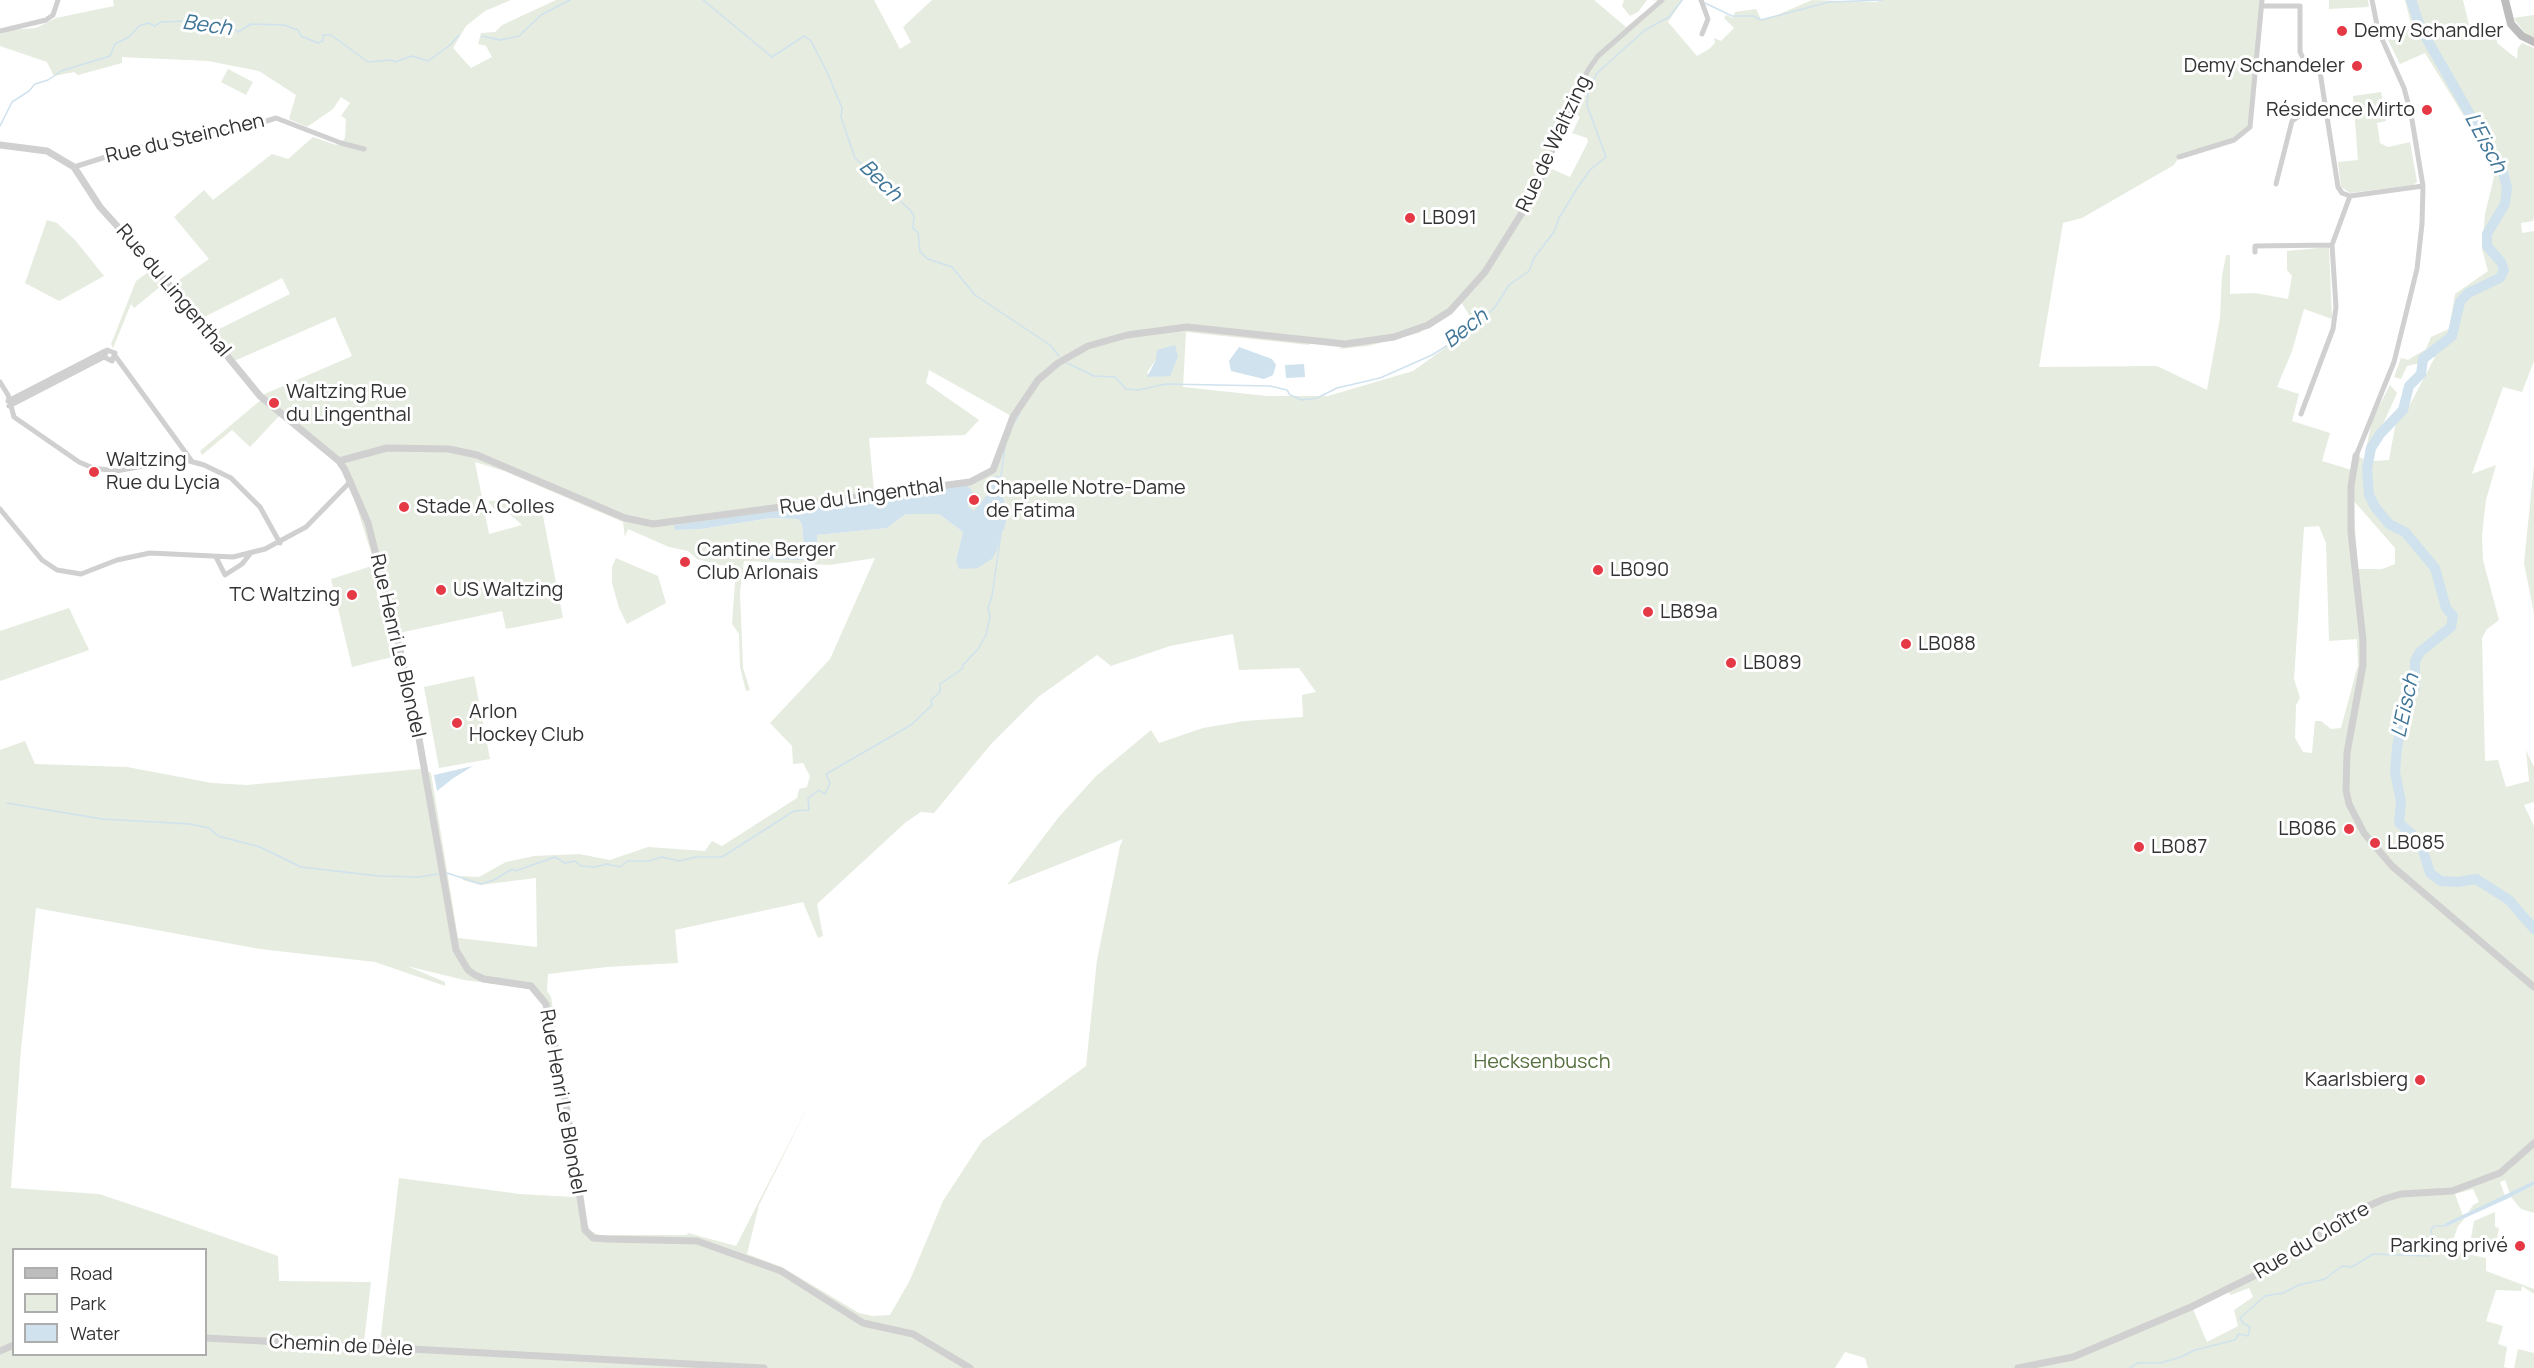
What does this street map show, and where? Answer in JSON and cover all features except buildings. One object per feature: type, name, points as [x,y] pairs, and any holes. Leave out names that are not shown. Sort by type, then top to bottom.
[{"type":"main road","points":[[2505,0],[2511,24],[2522,36],[2534,42]]},
{"type":"street","points":[[0,31],[46,20],[53,15],[58,0]]},
{"type":"street","name":"Rue de Waltzing","points":[[1460,300],[1495,258],[1543,172],[1588,70],[1598,56],[1663,0]]},
{"type":"street","points":[[2373,0],[2378,30],[2404,88],[2422,186],[2418,258],[2407,317],[2394,362],[2356,456],[2351,486],[2351,532],[2363,640],[2363,665],[2347,753],[2346,790],[2355,819],[2392,866],[2534,987]]},
{"type":"street","points":[[1702,3],[1708,19],[1702,34]]},
{"type":"street","points":[[2179,158],[2234,140],[2250,127],[2262,3],[2300,3],[2300,52],[2304,60],[2316,66],[2320,72],[2338,187],[2342,193],[2350,196],[2422,186]]},
{"type":"street","points":[[2276,184],[2292,121],[2299,116],[2326,115]]},
{"type":"street","name":"Rue du Steinchen","points":[[74,166],[138,147],[248,127],[276,118],[332,140],[364,149]]},
{"type":"street","name":"Rue du Lingenthal","points":[[0,145],[47,151],[74,166],[100,207],[156,269],[260,396],[339,461],[351,481]]},
{"type":"street","points":[[2301,414],[2333,329],[2336,307],[2332,245],[2350,196]]},
{"type":"street","points":[[2255,252],[2255,246],[2332,245]]},
{"type":"street","name":"Rue du Lingenthal","points":[[339,461],[387,448],[448,449],[477,455],[625,518],[653,524],[970,482],[993,470],[1013,417],[1038,380],[1065,358],[1088,346],[1126,335],[1187,327],[1330,344],[1367,342],[1394,337],[1428,325],[1460,300]]},
{"type":"street","points":[[8,403],[105,354],[110,361],[116,357],[191,460]]},
{"type":"street","points":[[0,382],[14,417],[28,425],[68,457],[93,468],[116,471],[171,460],[191,460],[218,471],[242,486],[260,507],[280,543]]},
{"type":"street","points":[[0,509],[42,560],[57,570],[81,574],[117,560],[150,553],[216,557],[250,554],[280,543],[318,517],[351,481]]},
{"type":"street","name":"Rue Henri Le Blondel","points":[[351,481],[368,523],[410,693],[456,950],[468,970],[475,975],[484,980],[531,986],[546,1004],[567,1110],[585,1230],[593,1238],[697,1241],[781,1271],[863,1323],[913,1334],[970,1368]]},
{"type":"street","points":[[216,557],[225,575],[242,564],[250,554]]},
{"type":"street","name":"Rue du Cloître","points":[[2018,1368],[2073,1357],[2191,1307],[2278,1264],[2342,1218],[2384,1199],[2401,1194],[2452,1191],[2500,1173],[2534,1143]]},
{"type":"street","name":"Chemin de Dèle","points":[[207,1338],[764,1368]]},
{"type":"green space","name":"Hecksenbusch","points":[[113,0],[511,0],[485,11],[466,26],[453,48],[471,68],[492,57],[486,46],[478,44],[481,33],[495,32],[502,25],[556,0],[874,0],[900,49],[911,42],[903,27],[932,0],[1594,0],[1626,27],[1642,14],[1647,14],[1660,1],[1651,0],[1683,0],[1668,22],[1697,56],[1715,43],[1714,38],[1721,41],[1734,28],[1724,18],[1726,15],[1733,18],[1735,12],[1756,9],[1761,19],[1775,16],[1812,0],[1876,2],[1882,0],[2262,0],[2250,127],[2243,136],[2179,157],[2174,165],[2082,218],[2063,223],[2039,367],[2157,366],[2207,390],[2220,318],[2222,276],[2226,255],[2230,255],[2230,294],[2255,293],[2288,299],[2292,276],[2287,270],[2287,251],[2329,247],[2332,319],[2304,309],[2292,351],[2277,387],[2299,394],[2292,421],[2330,433],[2322,461],[2352,470],[2356,456],[2364,459],[2372,420],[2390,385],[2397,393],[2365,464],[2371,465],[2373,461],[2389,460],[2396,421],[2405,414],[2435,357],[2423,358],[2420,363],[2407,366],[2401,379],[2394,377],[2401,358],[2408,360],[2426,349],[2431,337],[2449,329],[2455,294],[2488,271],[2482,249],[2485,214],[2494,177],[2475,134],[2425,53],[2400,64],[2382,28],[2411,24],[2405,0],[2463,0],[2470,29],[2496,26],[2497,43],[2517,59],[2518,48],[2522,43],[2534,48],[2534,215],[2533,221],[2521,223],[2522,233],[2534,231],[2534,361],[2522,392],[2503,387],[2472,474],[2496,465],[2486,500],[2482,535],[2483,560],[2499,620],[2487,629],[2482,638],[2485,761],[2498,760],[2506,787],[2529,781],[2526,750],[2534,767],[2534,802],[2524,805],[2534,826],[2534,1181],[2510,1194],[2505,1180],[2500,1182],[2505,1196],[2468,1213],[2473,1205],[2479,1202],[2473,1189],[2455,1194],[2463,1216],[2444,1224],[2445,1227],[2465,1218],[2458,1226],[2451,1246],[2452,1251],[2486,1258],[2486,1271],[2534,1289],[2534,1294],[2522,1286],[2521,1291],[2496,1290],[2486,1321],[2503,1326],[2498,1344],[2507,1347],[2504,1367],[2507,1368],[1868,1368],[1865,1358],[1845,1352],[1835,1368],[0,1368],[0,750],[25,741],[35,764],[127,767],[212,783],[247,785],[420,769],[431,773],[458,938],[537,947],[536,878],[480,885],[463,880],[461,876],[479,877],[506,862],[534,856],[579,854],[610,860],[648,847],[705,851],[712,841],[722,846],[797,798],[799,789],[807,787],[810,776],[803,763],[793,764],[792,746],[770,723],[830,659],[875,558],[830,565],[744,561],[740,592],[743,668],[750,690],[746,691],[740,667],[739,634],[732,624],[736,569],[697,559],[688,551],[669,547],[628,529],[625,537],[623,522],[504,471],[475,462],[489,534],[522,525],[503,508],[494,509],[488,501],[533,499],[542,511],[563,618],[506,629],[502,611],[399,633],[383,561],[375,565],[345,470],[281,414],[250,447],[232,430],[202,455],[200,451],[262,399],[260,396],[352,356],[335,317],[234,361],[211,333],[290,294],[282,278],[200,319],[172,285],[209,259],[174,217],[204,190],[213,200],[272,154],[288,159],[313,137],[336,145],[341,143],[345,138],[346,119],[341,116],[350,103],[341,97],[333,109],[307,127],[289,119],[296,95],[259,71],[208,61],[122,57],[122,63],[78,75],[74,72],[54,76],[47,62],[0,46],[0,34],[8,30],[36,28],[56,18],[114,6]],"holes":[[[1571,110],[1580,117],[1572,133],[1587,138],[1588,142],[1570,177],[1552,169],[1544,172]],[[1461,302],[1476,326],[1413,371],[1328,396],[1267,396],[1183,387],[1186,332],[1309,345],[1310,342],[1344,345],[1339,349],[1368,346],[1419,333]],[[1156,360],[1177,360],[1171,369],[1159,376],[1150,377],[1147,372]],[[929,370],[1013,417],[993,470],[970,479],[874,491],[869,438],[965,435],[979,420],[926,383]],[[1003,477],[1005,484],[1002,490],[1006,517],[997,550],[978,568],[956,560],[963,532],[939,514],[906,514],[887,528],[817,535],[802,560],[767,553],[795,554],[804,549],[802,524],[798,519],[771,518],[701,529],[675,530],[675,525],[722,520],[968,506],[974,512]],[[2353,500],[2395,548],[2395,564],[2382,569],[2358,569]],[[2319,526],[2326,543],[2329,641],[2357,639],[2358,665],[2341,728],[2331,729],[2321,721],[2315,721],[2312,753],[2303,752],[2295,738],[2296,705],[2300,698],[2294,679],[2304,527]],[[1233,634],[1239,670],[1299,668],[1316,692],[1302,695],[1303,717],[1244,721],[1203,728],[1159,743],[1151,730],[1096,776],[1058,818],[1007,885],[1123,839],[1097,960],[1086,1066],[982,1141],[943,1201],[910,1280],[890,1315],[872,1316],[859,1313],[782,1267],[747,1254],[759,1205],[808,1106],[736,1246],[688,1233],[687,1235],[598,1235],[590,1230],[585,1220],[570,1109],[551,997],[547,991],[548,974],[606,967],[678,963],[675,930],[803,902],[818,938],[823,936],[817,904],[906,822],[921,812],[934,813],[991,744],[1038,697],[1097,655],[1111,666],[1170,646]],[[36,908],[260,949],[375,962],[445,986],[445,982],[407,966],[464,980],[530,989],[544,1006],[563,1109],[574,1197],[520,1194],[399,1178],[380,1343],[364,1342],[371,1282],[279,1281],[278,1256],[156,1213],[99,1194],[11,1188],[21,1049]],[[2249,1288],[2253,1297],[2234,1310],[2238,1326],[2207,1342],[2192,1307],[2226,1289],[2231,1295]]]},
{"type":"green space","points":[[1624,0],[1647,0],[1638,12],[1630,16],[1622,6]]},
{"type":"green space","points":[[2329,0],[2368,0],[2369,7],[2329,9]]},
{"type":"green space","points":[[2534,15],[2534,38],[2526,34],[2513,18]]},
{"type":"green space","points":[[228,69],[253,82],[246,95],[221,82]]},
{"type":"green space","points":[[2381,92],[2386,121],[2377,123],[2380,143],[2388,147],[2410,142],[2417,182],[2413,185],[2350,193],[2341,187],[2338,162],[2358,160],[2353,96]]},
{"type":"green space","points":[[47,220],[57,223],[75,240],[104,276],[59,301],[25,283]]},
{"type":"green space","points":[[155,267],[166,282],[134,308],[131,304],[113,348],[111,344],[136,281]]},
{"type":"green space","points":[[2534,465],[2534,613],[2524,563]]},
{"type":"green space","points":[[616,558],[658,576],[666,603],[627,624],[619,608],[612,583],[612,567]]},
{"type":"green space","points":[[375,565],[376,570],[372,572],[392,657],[352,667],[331,579]]},
{"type":"green space","points":[[69,608],[89,650],[0,681],[0,631]]},
{"type":"green space","name":"Arlon Hockey Club","points":[[474,676],[490,759],[439,768],[424,687]]},
{"type":"green space","points":[[2534,1185],[2534,1213],[2521,1209],[2511,1197]]},
{"type":"green space","points":[[2495,1212],[2495,1227],[2499,1228],[2496,1243],[2471,1238],[2474,1221]]},
{"type":"green space","points":[[2518,1349],[2534,1353],[2534,1368],[2514,1368]]},
{"type":"water","points":[[1175,345],[1178,357],[1170,376],[1147,377],[1156,360],[1157,350]]},
{"type":"water","points":[[1239,347],[1272,359],[1276,365],[1273,375],[1264,379],[1231,371],[1229,361]]},
{"type":"water","points":[[1304,364],[1305,377],[1286,378],[1285,365]]},
{"type":"water","points":[[995,476],[1004,477],[1002,490],[1006,517],[993,558],[978,568],[959,569],[956,560],[963,532],[939,514],[906,514],[887,528],[817,535],[817,548],[802,560],[768,559],[765,555],[767,553],[795,554],[804,549],[802,524],[798,519],[771,518],[701,529],[675,530],[674,525],[967,485],[974,494],[968,506],[974,511],[987,495],[984,482]]},
{"type":"water","points":[[473,766],[452,779],[437,791],[434,775]]},
{"type":"water","points":[[2534,1181],[2534,1185],[2511,1197],[2445,1227],[2444,1224]]},
{"type":"waterway","name":"Bech","points":[[482,36],[500,40],[519,36],[541,15],[570,0]]},
{"type":"waterway","name":"Bech","points":[[703,0],[772,57],[804,36],[811,41],[842,108],[841,117],[855,158],[910,210],[914,216],[913,229],[918,232],[920,252],[928,259],[952,267],[975,295],[1050,345],[1059,356]]},
{"type":"waterway","name":"Bech","points":[[1067,363],[1094,376],[1115,377],[1126,389],[1138,390],[1166,384],[1270,386],[1287,390],[1290,395],[1302,400],[1317,398],[1337,388],[1380,378],[1432,355],[1469,332],[1495,307],[1509,285],[1529,271],[1534,258],[1554,232],[1559,218],[1578,187],[1590,170],[1606,157],[1587,105],[1588,92],[1597,73],[1645,30],[1669,17],[1682,0]]},
{"type":"waterway","name":"Bech","points":[[1705,3],[1732,16],[1753,16],[1761,20],[1829,2],[1882,0]]},
{"type":"waterway","name":"L'Eisch","points":[[2411,0],[2421,29],[2503,172],[2507,188],[2505,204],[2487,234],[2487,246],[2501,262],[2504,270],[2500,278],[2468,293],[2460,302],[2452,336],[2423,359],[2421,374],[2409,386],[2403,410],[2380,434],[2371,448],[2367,469],[2369,495],[2375,507],[2389,524],[2405,532],[2435,568],[2446,608],[2453,616],[2451,627],[2420,652],[2415,661],[2415,687],[2402,720],[2397,748],[2395,772],[2401,802],[2399,823],[2420,841],[2430,873],[2441,881],[2458,882],[2476,879],[2509,900],[2534,929]]},
{"type":"waterway","name":"Bech","points":[[0,126],[12,102],[29,91],[35,84],[48,80],[61,71],[110,56],[115,44],[129,37],[139,26],[148,23],[155,26],[161,22],[186,21],[210,28],[220,24],[231,26],[238,32],[251,24],[284,25],[298,30],[301,36],[318,43],[323,41],[323,35],[331,35],[368,62],[391,60],[395,62],[412,56],[428,61],[449,46],[459,35]]},
{"type":"waterway","points":[[1015,422],[1020,413]]},
{"type":"waterway","points":[[1001,476],[1005,446]]},
{"type":"waterway","points":[[1002,496],[1006,517],[1003,530]]},
{"type":"waterway","points":[[447,873],[481,884],[494,880],[512,869],[515,871],[555,857],[565,863],[575,861],[581,866],[595,867],[607,864],[620,867],[628,861],[649,861],[662,857],[679,861],[696,857],[722,857],[794,811],[809,810],[808,798],[819,790],[825,794],[830,783],[826,774],[911,725],[932,705],[931,700],[940,692],[940,684],[962,669],[978,649],[986,635],[990,617],[988,608],[992,596],[1001,534]]},
{"type":"waterway","points":[[7,803],[102,819],[190,824],[209,828],[218,836],[260,847],[301,867],[379,876],[419,877],[438,874]]},
{"type":"waterway","points":[[2130,1368],[2138,1363],[2160,1363],[2181,1357],[2195,1350],[2235,1340],[2239,1334],[2248,1336],[2250,1327],[2240,1318],[2265,1296],[2283,1293],[2299,1285],[2325,1279],[2342,1266],[2352,1267],[2373,1254],[2429,1256],[2433,1241],[2431,1230],[2434,1226],[2444,1226]]},
{"type":"place","name":"Demy Schandler","points":[[2342,31]]},
{"type":"place","name":"Demy Schandeler","points":[[2357,66]]},
{"type":"place","name":"Résidence Mirto","points":[[2427,110]]},
{"type":"place","name":"LB091","points":[[1410,218]]},
{"type":"place","name":"Waltzing Rue du Lingenthal","points":[[274,403]]},
{"type":"place","name":"Waltzing Rue du Lycia","points":[[94,472]]},
{"type":"place","name":"Chapelle Notre-Dame de Fatima","points":[[974,500]]},
{"type":"place","name":"Stade A. Colles","points":[[404,507]]},
{"type":"place","name":"Cantine Berger Club Arlonais","points":[[685,562]]},
{"type":"place","name":"LB090","points":[[1598,570]]},
{"type":"place","name":"US Waltzing","points":[[441,590]]},
{"type":"place","name":"TC Waltzing","points":[[352,595]]},
{"type":"place","name":"LB89a","points":[[1648,612]]},
{"type":"place","name":"LB088","points":[[1906,644]]},
{"type":"place","name":"LB089","points":[[1731,663]]},
{"type":"place","name":"Arlon Hockey Club","points":[[457,723]]},
{"type":"place","name":"LB086","points":[[2349,829]]},
{"type":"place","name":"LB085","points":[[2375,843]]},
{"type":"place","name":"LB087","points":[[2139,847]]},
{"type":"place","name":"Kaarlsbierg","points":[[2420,1080]]},
{"type":"place","name":"Parking privé","points":[[2520,1246]]}]
